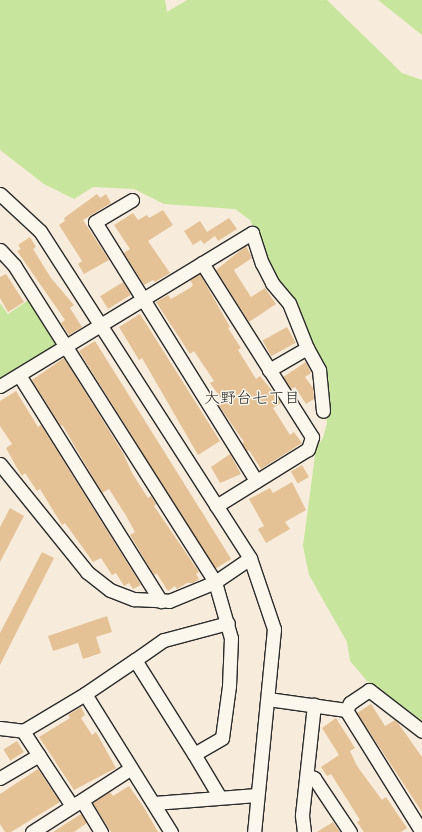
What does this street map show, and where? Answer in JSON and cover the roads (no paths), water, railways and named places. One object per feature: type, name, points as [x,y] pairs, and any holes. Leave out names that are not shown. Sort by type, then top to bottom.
[{"type":"street","points":[[0,194],[40,231],[250,558],[274,629],[254,832]]},
{"type":"street","points":[[132,200],[95,222],[256,480]]},
{"type":"street","points":[[0,386],[65,348],[100,324],[252,233],[262,263],[272,283],[289,303],[307,348],[319,370],[323,411]]},
{"type":"street","points":[[0,250],[14,265],[65,348],[215,582],[228,623],[231,638],[229,679],[222,738],[194,754]]},
{"type":"street","points":[[202,263],[312,437],[308,449],[216,506]]},
{"type":"street","points":[[270,370],[307,348]]},
{"type":"street","points":[[20,375],[160,601]]},
{"type":"street","points":[[0,464],[87,572],[110,590],[134,599],[169,601],[215,582],[250,558]]},
{"type":"street","points":[[0,728],[23,731],[85,694],[164,640],[228,623]]},
{"type":"street","points":[[135,660],[219,796]]},
{"type":"street","points":[[346,710],[350,703],[369,690],[422,731]]},
{"type":"street","points":[[85,694],[130,769],[154,803],[171,832]]},
{"type":"street","points":[[268,699],[346,710],[422,832]]},
{"type":"street","points":[[304,832],[302,815],[314,705]]},
{"type":"street","points":[[23,731],[39,755],[101,832]]},
{"type":"street","points":[[0,778],[39,755]]},
{"type":"street","points":[[32,832],[130,769]]},
{"type":"street","points":[[307,774],[314,778],[350,832]]},
{"type":"street","points":[[154,803],[219,796],[257,795]]},
{"type":"district","name":"大野台七丁目","points":[[252,399]]}]
